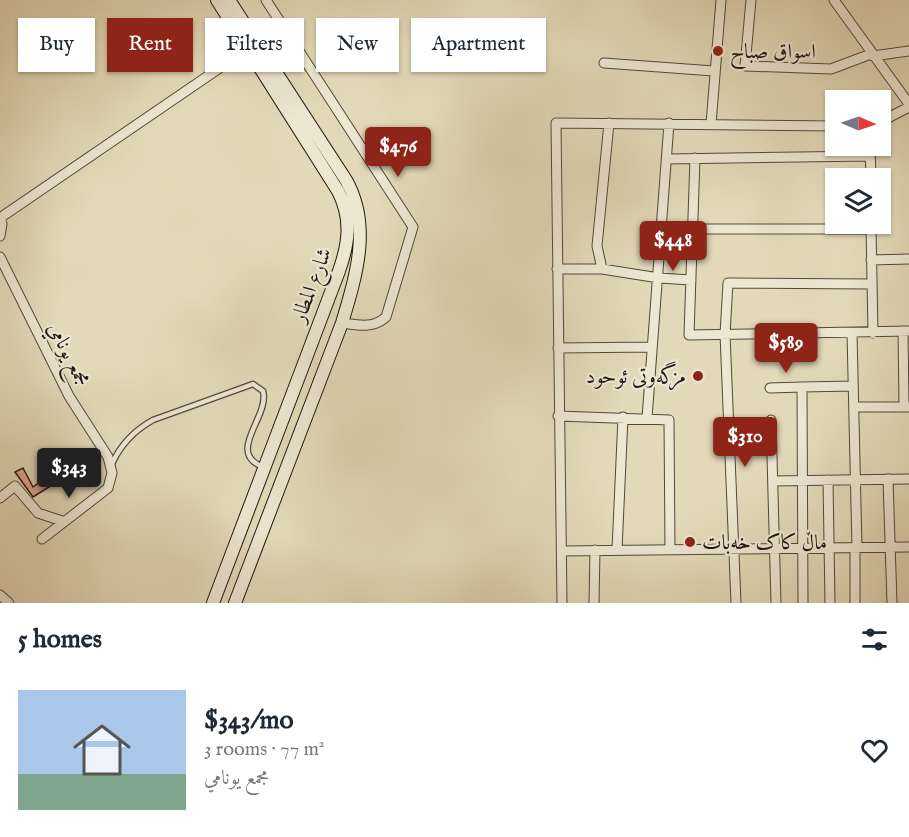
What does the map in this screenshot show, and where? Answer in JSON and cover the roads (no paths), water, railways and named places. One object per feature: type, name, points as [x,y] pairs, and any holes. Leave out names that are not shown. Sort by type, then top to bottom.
[{"type":"main road","name":"شارع المطار","points":[[217,0],[227,18]]},
{"type":"main road","name":"شارع المطار","points":[[229,0],[355,198],[360,223],[358,262],[342,323],[235,603]]},
{"type":"main road","name":"شارع المطار","points":[[213,603],[344,258],[348,220],[338,191],[260,72]]},
{"type":"main road","points":[[279,432],[297,436]]},
{"type":"street","points":[[266,0],[413,227],[386,316],[379,324],[366,326],[342,323]]},
{"type":"street","points":[[711,124],[721,0]]},
{"type":"street","points":[[751,0],[745,66],[831,69],[872,55],[909,51]]},
{"type":"street","points":[[834,0],[909,106],[891,116]]},
{"type":"street","points":[[604,63],[714,71]]},
{"type":"street","points":[[0,237],[2,231],[0,218],[214,72]]},
{"type":"street","points":[[562,603],[555,123],[825,126]]},
{"type":"street","points":[[602,269],[597,246],[609,123]]},
{"type":"street","points":[[647,418],[669,123]]},
{"type":"street","points":[[667,159],[870,156],[871,168]]},
{"type":"street","points":[[695,158],[689,334],[906,331],[907,407],[854,406]]},
{"type":"street","points":[[694,229],[825,227]]},
{"type":"street","points":[[871,234],[873,333]]},
{"type":"street","name":"مجمع يونامي","points":[[0,257],[69,396],[103,448],[111,466]]},
{"type":"street","points":[[871,260],[909,259]]},
{"type":"street","points":[[556,269],[602,269],[659,278],[692,279]]},
{"type":"street","points":[[736,603],[725,334],[728,283],[872,284]]},
{"type":"street","points":[[852,333],[855,603]]},
{"type":"street","points":[[558,348],[652,347]]},
{"type":"street","points":[[770,388],[853,386]]},
{"type":"street","points":[[802,387],[803,603]]},
{"type":"street","points":[[558,416],[669,420],[670,550]]},
{"type":"street","points":[[617,550],[623,417]]},
{"type":"street","points":[[771,420],[776,603]]},
{"type":"street","points":[[42,539],[62,521],[108,488],[112,479],[111,466]]},
{"type":"street","points":[[888,479],[892,603]]},
{"type":"street","points":[[773,481],[909,479]]},
{"type":"street","points":[[828,480],[830,602]]},
{"type":"street","points":[[0,498],[15,486],[38,513],[62,521]]},
{"type":"street","points":[[562,551],[909,547]]},
{"type":"street","points":[[594,603],[595,550]]},
{"type":"street","points":[[0,595],[9,603]]},
{"type":"lane","points":[[111,466],[124,443],[139,428],[153,420],[253,384],[263,391],[265,400],[247,443],[246,454],[252,462],[263,467]]},
{"type":"place","name":"اسواق صباح","points":[[718,51]]},
{"type":"place","name":"مزگەوتی ئوحود","points":[[698,376]]},
{"type":"place","name":"ماڵ کاک خەبات","points":[[690,542]]}]
